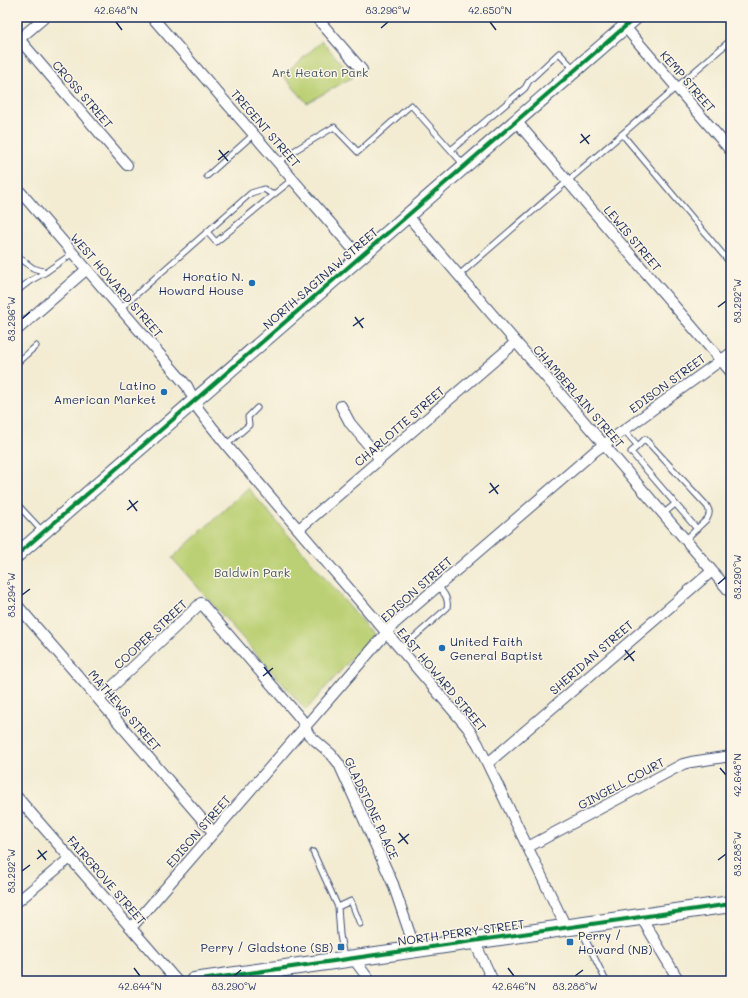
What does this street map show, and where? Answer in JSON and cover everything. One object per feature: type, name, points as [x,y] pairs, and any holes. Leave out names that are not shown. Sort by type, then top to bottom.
[{"type":"main road","name":"NORTH PERRY STREET","points":[[197,981],[731,904]]},
{"type":"street","points":[[18,40],[45,17]]},
{"type":"street","name":"TREGENT STREET","points":[[152,17],[359,256]]},
{"type":"street","points":[[316,17],[362,70]]},
{"type":"street","name":"NORTH SAGINAW STREET","points":[[17,554],[636,17]]},
{"type":"street","name":"KEMP STREET","points":[[624,27],[731,151]]},
{"type":"street","name":"CROSS STREET","points":[[18,40],[127,165]]},
{"type":"street","name":"LEWIS STREET","points":[[516,121],[731,372]]},
{"type":"street","name":"WEST HOWARD STREET","points":[[17,188],[187,386],[194,400]]},
{"type":"street","name":"CHAMBERLAIN STREET","points":[[407,215],[731,593]]},
{"type":"street","points":[[17,330],[87,269]]},
{"type":"street","name":"CHARLOTTE STREET","points":[[298,529],[516,342]]},
{"type":"street","name":"EDISON STREET","points":[[131,928],[394,624],[604,445],[731,353]]},
{"type":"street","name":"EAST HOWARD STREET","points":[[194,400],[199,410],[226,445],[468,728],[488,763],[528,848],[572,926]]},
{"type":"street","points":[[341,406],[350,423],[380,459]]},
{"type":"street","name":"SHERIDAN STREET","points":[[488,763],[712,571]]},
{"type":"street","name":"COOPER STREET","points":[[99,699],[201,604]]},
{"type":"street","name":"GLADSTONE PLACE","points":[[201,604],[301,719],[309,735],[337,761],[394,884],[415,949]]},
{"type":"street","name":"MATHEWS STREET","points":[[17,605],[214,832]]},
{"type":"street","name":"GINGELL COURT","points":[[528,848],[682,764],[731,756]]},
{"type":"street","name":"FAIRGROVE STREET","points":[[17,797],[177,981]]},
{"type":"street","points":[[17,902],[70,858]]},
{"type":"street","points":[[642,917],[679,981]]},
{"type":"street","points":[[474,941],[493,981]]},
{"type":"street","points":[[349,959],[370,981]]},
{"type":"lane","points":[[459,275],[730,42]]},
{"type":"lane","points":[[451,150],[526,88],[528,81],[559,53],[575,70]]},
{"type":"lane","points":[[278,163],[292,152],[334,128],[358,152],[411,105],[464,166]]},
{"type":"lane","points":[[206,176],[254,134]]},
{"type":"lane","points":[[622,134],[731,264]]},
{"type":"lane","points":[[207,232],[216,242],[293,179]]},
{"type":"lane","points":[[120,308],[251,194],[264,189],[273,195]]},
{"type":"lane","points":[[17,291],[73,253]]},
{"type":"lane","points":[[17,256],[33,268],[46,272]]},
{"type":"lane","points":[[17,363],[36,346]]},
{"type":"lane","points":[[226,445],[249,424],[248,417],[257,408]]},
{"type":"lane","points":[[624,430],[638,446]]},
{"type":"lane","points":[[685,540],[697,529],[707,519],[710,515],[710,510],[645,439],[631,452],[697,529]]},
{"type":"lane","points":[[17,504],[43,532]]},
{"type":"lane","points":[[663,514],[675,504]]},
{"type":"lane","points":[[401,649],[447,608],[448,604],[446,598],[438,586]]},
{"type":"lane","points":[[313,852],[338,907],[340,935],[349,959]]},
{"type":"lane","points":[[338,907],[351,900],[360,924]]},
{"type":"lane","points":[[572,926],[606,981]]},
{"type":"green space","name":"Art Heaton Park","points":[[322,41],[353,77],[307,103],[283,76]]},
{"type":"green space","name":"Baldwin Park","points":[[248,488],[373,634],[306,710],[172,558]]},
{"type":"cycle path","points":[[17,555],[636,17]]},
{"type":"cycle path","points":[[194,981],[731,904]]},
{"type":"place","name":"Horatio N. Howard House","points":[[252,283]]},
{"type":"place","name":"Latino American Market","points":[[164,392]]},
{"type":"place","name":"United Faith General Baptist","points":[[442,648]]},
{"type":"place","name":"Perry / Howard (NB)","points":[[570,942]]},
{"type":"place","name":"Perry / Gladstone (SB)","points":[[341,947]]}]
